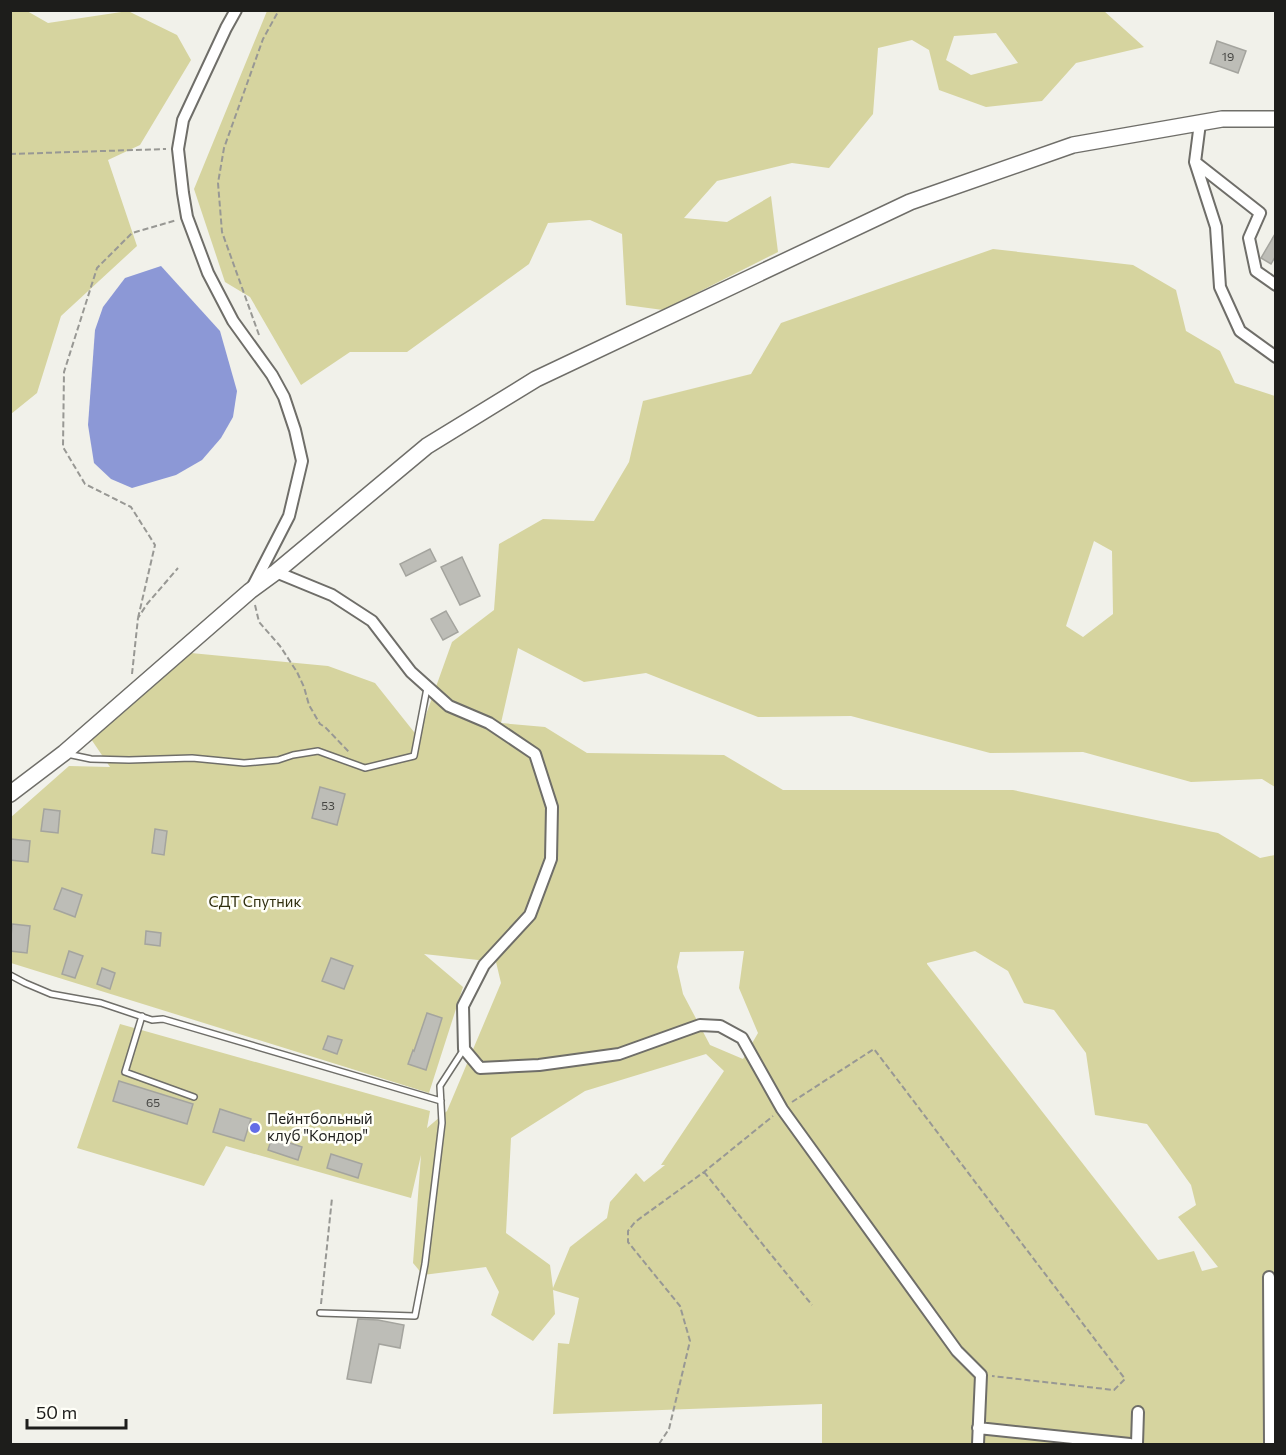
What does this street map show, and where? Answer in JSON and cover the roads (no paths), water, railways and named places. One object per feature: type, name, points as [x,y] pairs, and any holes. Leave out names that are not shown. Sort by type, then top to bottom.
[{"type":"main road","points":[[10,794],[64,753],[250,591],[427,446],[536,379],[910,202],[1073,145],[1222,119],[1275,118]]},
{"type":"street","points":[[236,10],[183,120],[178,149],[187,217],[208,273],[232,321],[272,375],[284,397],[302,461],[290,516],[250,591]]},
{"type":"street","points":[[1200,123],[1195,162],[1216,227],[1220,287],[1240,331],[1275,357]]},
{"type":"street","points":[[1195,162],[1260,213],[1249,238],[1256,271],[1275,285]]},
{"type":"street","points":[[276,572],[332,595],[372,621],[411,672],[449,706],[489,723],[535,754],[552,807],[551,859],[530,915],[484,965],[463,1006],[464,1049],[480,1068],[539,1065],[619,1054],[700,1025],[720,1026],[742,1038],[782,1108],[957,1351],[981,1375],[978,1444]]},
{"type":"street","points":[[1269,1277],[1270,1444]]},
{"type":"street","points":[[1137,1444],[1138,1412]]},
{"type":"street","points":[[978,1428],[1130,1444]]},
{"type":"lane","points":[[64,753],[91,759],[192,758],[244,763],[278,760],[293,754],[318,751],[365,768],[414,756],[427,686]]},
{"type":"lane","points":[[10,975],[51,994],[101,1003],[152,1020],[163,1019],[441,1101]]},
{"type":"lane","points":[[142,1017],[125,1072],[195,1097]]},
{"type":"lane","points":[[320,1312],[415,1316],[426,1252],[442,1123],[440,1086],[464,1049]]},
{"type":"water","points":[[161,266],[220,331],[237,391],[233,417],[221,438],[202,460],[176,475],[132,488],[111,479],[94,463],[88,425],[95,330],[103,307],[125,278]]},
{"type":"place","name":"Пейнтбольный клуб \"Кондор\"","points":[[255,1128]]},
{"type":"park label","name":"СДТ Спутник","points":[[255,902]]}]
